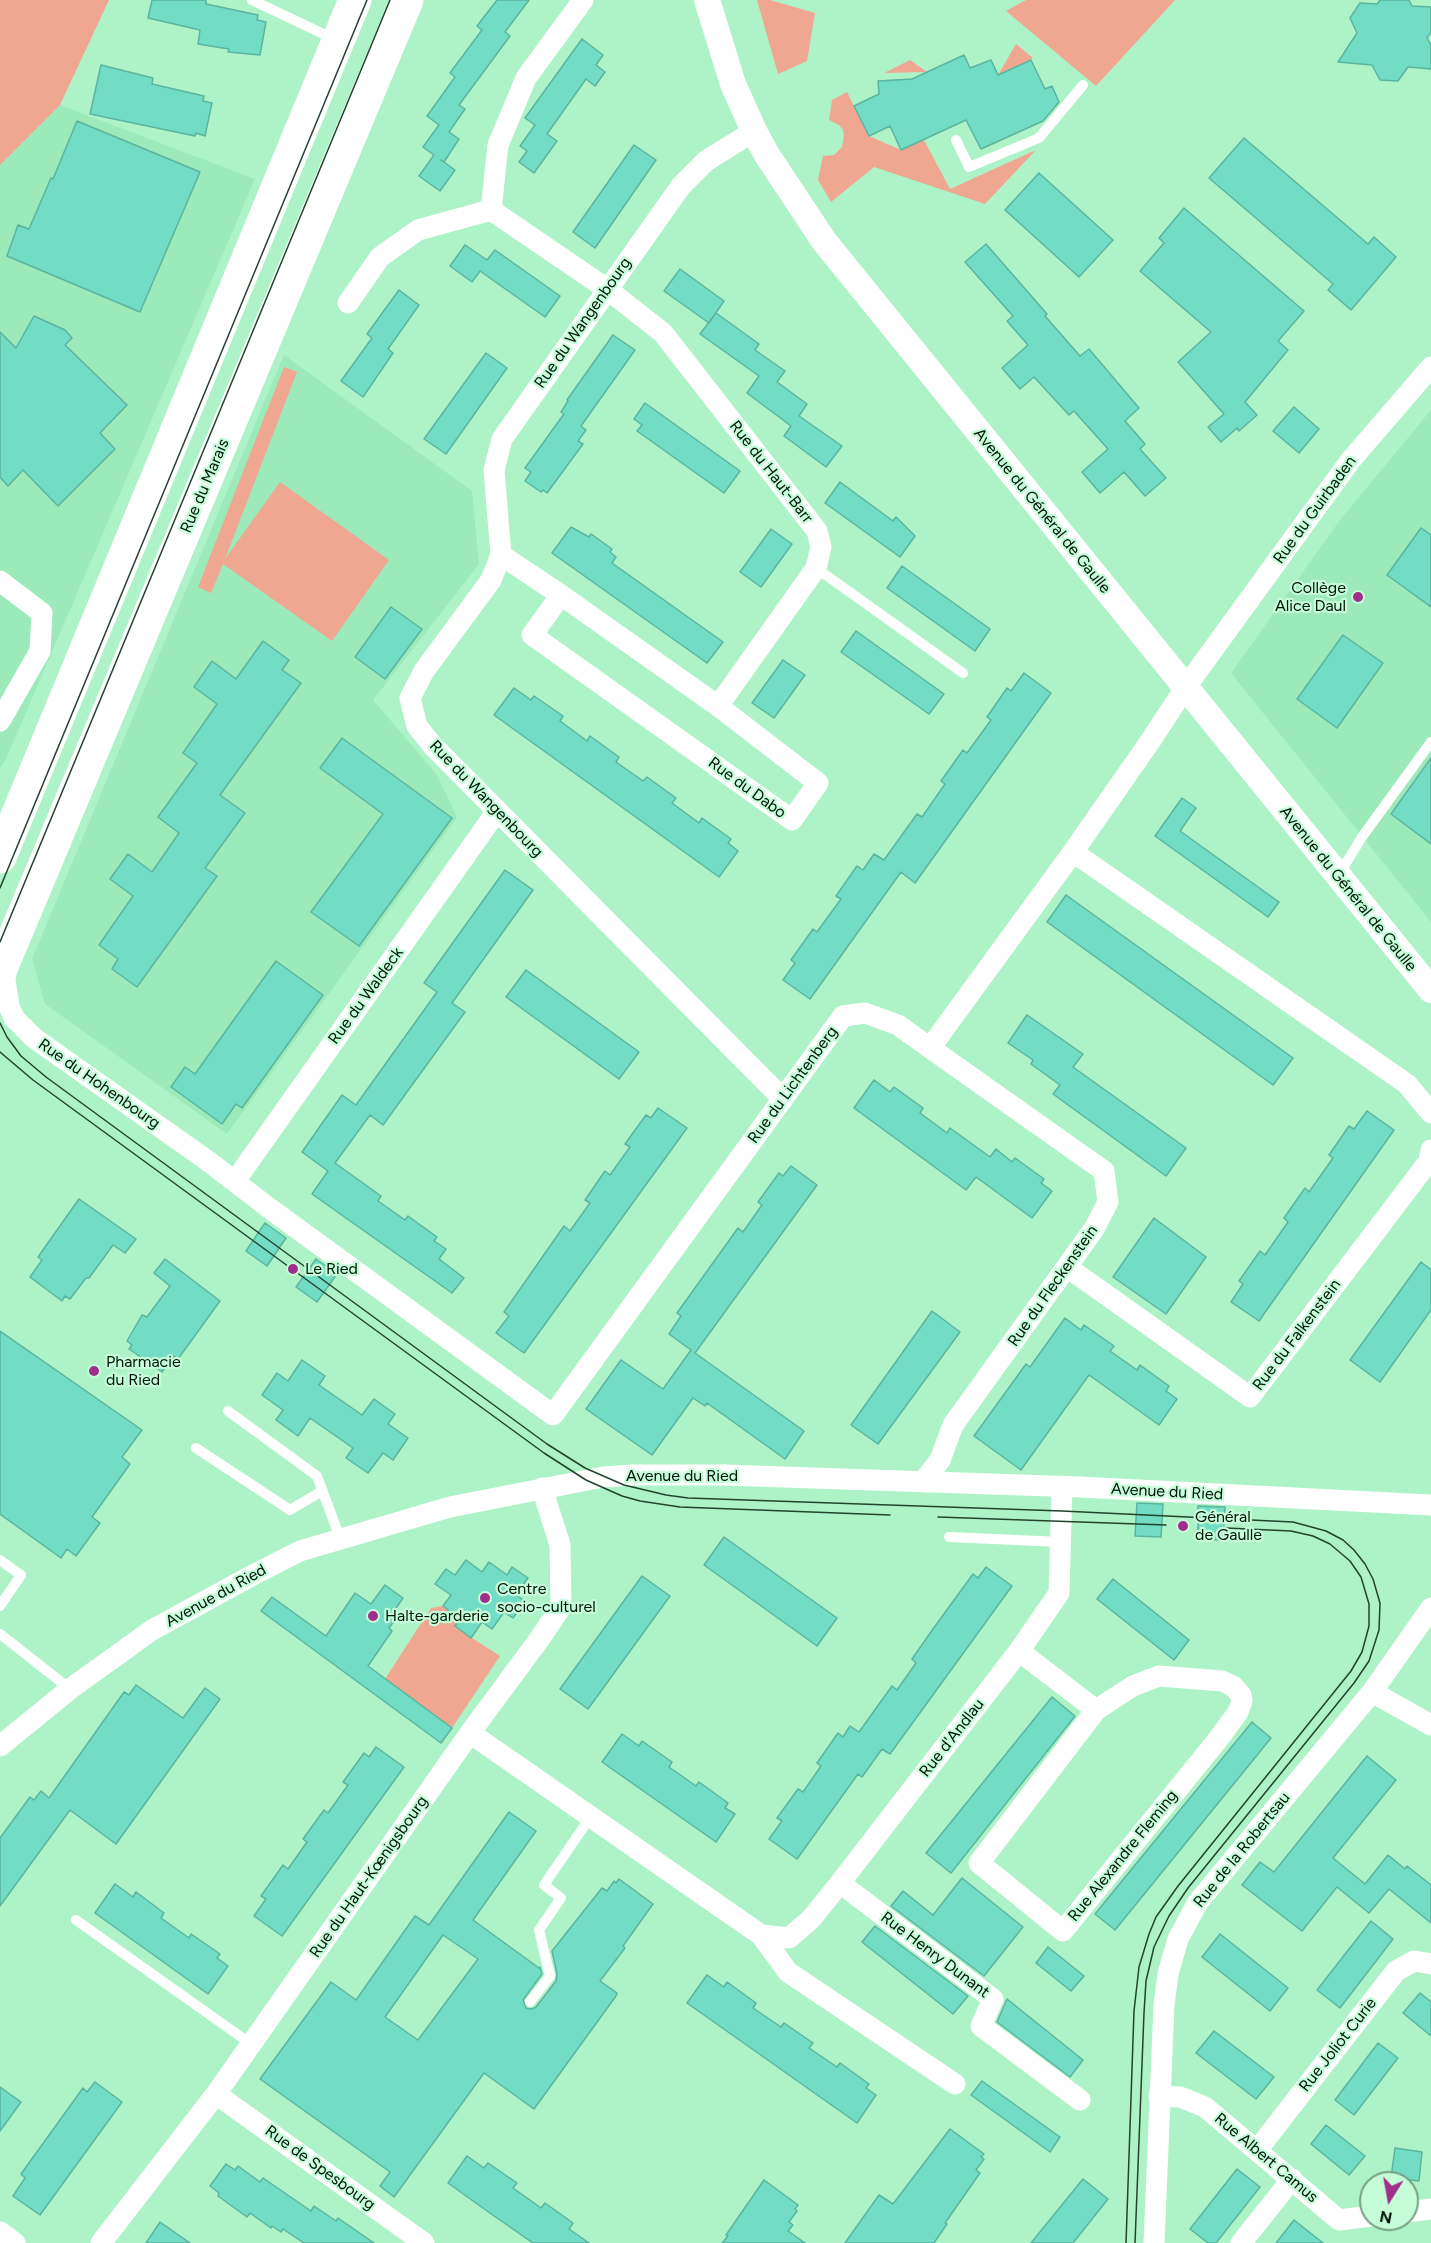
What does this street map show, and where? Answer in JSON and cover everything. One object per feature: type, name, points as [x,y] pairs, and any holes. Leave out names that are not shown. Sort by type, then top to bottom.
[{"type":"main road","points":[[0,857],[355,0]]},
{"type":"main road","name":"Rue du Marais","points":[[3,966],[407,0]]},
{"type":"street","points":[[348,303],[380,257],[418,230],[491,210],[498,145],[526,78],[583,0]]},
{"type":"street","name":"Avenue du Général de Gaulle","points":[[707,0],[734,84],[754,131],[824,241],[1431,990]]},
{"type":"street","name":"Rue du Wangenbourg","points":[[754,131],[706,161],[681,186],[502,439],[494,470],[501,555],[491,580],[424,672],[410,698],[417,726],[432,746],[783,1099]]},
{"type":"street","name":"Rue du Haut-Barr","points":[[491,210],[607,289],[663,333],[817,531],[821,547],[816,568],[718,706]]},
{"type":"street","name":"Rue du Guirbaden","points":[[1185,688],[1350,461],[1431,367]]},
{"type":"street","name":"Rue du Dabo","points":[[501,555],[561,596],[718,706],[818,783],[792,820],[532,634],[561,596]]},
{"type":"street","points":[[0,581],[42,613],[39,651],[0,721]]},
{"type":"street","points":[[930,1048],[1073,852],[1185,688]]},
{"type":"street","name":"Rue du Waldeck","points":[[235,1181],[497,811]]},
{"type":"street","points":[[1073,852],[1407,1084],[1431,1113]]},
{"type":"street","name":"Rue du Hohenbourg","points":[[3,966],[9,1006],[7,1011],[34,1038],[235,1181],[553,1415]]},
{"type":"street","name":"Rue du Lichtenberg","points":[[553,1415],[843,1016],[865,1012],[903,1028],[930,1048]]},
{"type":"street","name":"Rue du Fleckenstein","points":[[923,1482],[940,1460],[952,1425],[1094,1229],[1108,1202],[1104,1171],[930,1048]]},
{"type":"street","name":"Rue du Falkenstein","points":[[1067,1267],[1250,1397],[1429,1161],[1431,1150]]},
{"type":"street","name":"Avenue du Ried","points":[[0,1746],[70,1689],[152,1630],[300,1551],[450,1507],[603,1477],[724,1475],[1062,1487],[1431,1505]]},
{"type":"street","name":"Rue d'Andlau","points":[[761,1935],[789,1938],[812,1919],[1019,1651],[1059,1593],[1062,1487]]},
{"type":"street","name":"Rue du Haut-Kœnigsbourg","points":[[102,2243],[216,2094],[470,1732],[561,1607],[560,1545],[542,1488]]},
{"type":"street","name":"Rue de la Robertsau","points":[[1154,2243],[1163,2014],[1168,1974],[1178,1939],[1198,1902],[1372,1692],[1431,1608]]},
{"type":"street","points":[[1019,1651],[1096,1710]]},
{"type":"street","name":"Rue Alexandre Fleming","points":[[1160,1676],[1222,1681],[1238,1690],[1242,1701],[1238,1712],[1219,1738],[1063,1931],[979,1863],[1096,1710],[1133,1686],[1160,1676]]},
{"type":"street","points":[[1372,1692],[1431,1725]]},
{"type":"street","points":[[470,1732],[761,1935],[788,1972],[955,2084]]},
{"type":"street","name":"Rue Henry Dunant","points":[[840,1883],[993,1999],[981,2026],[1080,2100]]},
{"type":"street","name":"Rue Joliot Curie","points":[[1258,2150],[1396,1971],[1413,1961],[1431,1964]]},
{"type":"street","name":"Rue de Spesbourg","points":[[216,2094],[424,2243]]},
{"type":"street","name":"Rue Albert Camus","points":[[1159,2096],[1180,2097],[1205,2107],[1339,2220],[1359,2218]]},
{"type":"street","points":[[1241,2243],[1292,2179]]},
{"type":"street","points":[[0,2232],[15,2243]]},
{"type":"lane","points":[[252,0],[338,42]]},
{"type":"lane","points":[[956,140],[969,167],[1039,138],[1083,85]]},
{"type":"lane","points":[[816,568],[963,673]]},
{"type":"lane","points":[[1338,876],[1362,837],[1431,742]]},
{"type":"lane","points":[[228,1412],[317,1476],[340,1538]]},
{"type":"lane","points":[[196,1448],[290,1510],[322,1491]]},
{"type":"lane","points":[[949,1537],[1061,1542]]},
{"type":"lane","points":[[0,1560],[21,1575],[0,1606]]},
{"type":"lane","points":[[0,1634],[70,1689]]},
{"type":"lane","points":[[530,2002],[550,1976],[539,1930],[561,1898],[544,1885],[591,1816]]},
{"type":"lane","points":[[76,1920],[251,2044]]},
{"type":"shaded area","points":[[0,0],[109,0],[60,105],[0,165]]},
{"type":"shaded area","points":[[757,0],[770,0],[815,13],[807,61],[778,74]]},
{"type":"shaded area","points":[[1026,0],[1175,0],[1096,86],[1006,11]]},
{"type":"shaded area","points":[[1016,44],[1033,58],[998,75]]},
{"type":"shaded area","points":[[910,60],[927,72],[884,73]]},
{"type":"shaded area","points":[[847,92],[869,136],[901,150],[924,140],[950,189],[1036,150],[985,204],[874,167],[831,202],[818,180],[823,156],[834,155],[842,147],[843,130],[829,120],[832,100]]},
{"type":"shaded area","points":[[60,105],[255,179],[6,759],[0,768],[0,165]]},
{"type":"shaded area","points":[[284,355],[472,491],[479,564],[373,700],[437,775],[457,817],[227,1134],[45,1004],[32,959]]},
{"type":"shaded area","points":[[284,367],[297,372],[225,559],[280,482],[389,560],[332,641],[223,564],[211,593],[198,587]]},
{"type":"shaded area","name":"Collège Alice Daul","points":[[1431,410],[1431,922],[1231,673],[1340,520]]},
{"type":"shaded area","points":[[443,1606],[460,1619],[455,1627],[500,1656],[452,1728],[385,1679],[431,1608]]},
{"type":"building","points":[[152,0],[206,0],[206,4],[258,15],[257,20],[266,22],[260,55],[228,52],[229,49],[198,44],[200,30],[148,18]]},
{"type":"building","points":[[497,0],[529,0],[505,32],[510,36],[459,105],[465,109],[449,132],[459,139],[444,162],[441,160],[455,170],[440,191],[419,176],[434,155],[423,147],[439,125],[427,116],[455,77],[450,73],[482,30],[477,26]]},
{"type":"building","points":[[1380,0],[1409,0],[1412,6],[1431,7],[1431,32],[1427,38],[1431,45],[1431,69],[1408,67],[1398,81],[1380,80],[1372,65],[1338,62],[1357,33],[1350,18],[1360,3],[1377,4]]},
{"type":"building","points":[[582,39],[603,55],[596,65],[605,72],[595,86],[586,79],[547,134],[557,141],[534,173],[519,162],[527,151],[520,146],[535,125],[525,118]]},
{"type":"building","points":[[964,55],[970,68],[991,60],[998,75],[1031,60],[1045,89],[1052,86],[1059,102],[1043,121],[981,149],[966,120],[901,150],[890,126],[869,136],[854,106],[879,94],[878,81],[912,79]]},
{"type":"building","points":[[101,65],[153,78],[152,84],[204,96],[203,101],[212,103],[205,136],[196,133],[195,136],[90,114]]},
{"type":"building","points":[[77,121],[200,172],[140,312],[7,256],[18,225],[29,229]]},
{"type":"building","points":[[1244,138],[1368,244],[1374,237],[1396,257],[1351,310],[1328,290],[1333,284],[1209,178]]},
{"type":"building","points":[[634,145],[656,160],[595,248],[573,232]]},
{"type":"building","points":[[1039,173],[1113,240],[1079,277],[1005,210]]},
{"type":"building","points":[[1184,208],[1304,311],[1278,341],[1288,350],[1245,402],[1257,415],[1239,431],[1237,428],[1221,442],[1208,427],[1224,414],[1178,362],[1211,332],[1140,271],[1164,243],[1159,238]]},
{"type":"building","points":[[986,244],[1080,356],[1089,349],[1139,408],[1125,421],[1145,444],[1140,449],[1166,478],[1145,496],[1124,472],[1100,493],[1082,472],[1108,449],[1074,411],[1069,415],[1034,377],[1020,389],[1002,368],[1028,345],[1007,321],[1013,316],[965,262]]},
{"type":"building","points":[[465,245],[487,260],[495,250],[560,296],[545,317],[480,271],[472,282],[450,266]]},
{"type":"building","points":[[680,269],[724,301],[709,323],[664,291]]},
{"type":"building","points":[[399,290],[419,305],[388,349],[393,353],[363,397],[341,381],[372,338],[367,334]]},
{"type":"building","points":[[716,313],[759,344],[755,350],[785,371],[777,382],[807,404],[799,416],[842,446],[826,467],[784,436],[791,426],[747,393],[759,376],[700,334]]},
{"type":"building","points":[[34,316],[65,330],[72,338],[65,345],[127,405],[100,433],[115,449],[58,506],[23,470],[8,486],[0,477],[0,332],[16,348]]},
{"type":"building","points":[[613,335],[635,350],[581,426],[586,430],[578,441],[583,444],[547,493],[543,490],[541,492],[525,481],[531,472],[525,468],[564,414],[561,412],[567,400]]},
{"type":"building","points":[[486,353],[507,368],[446,454],[424,439]]},
{"type":"building","points":[[645,403],[740,471],[724,493],[637,431],[642,425],[634,419]]},
{"type":"building","points":[[1294,407],[1319,429],[1299,453],[1273,431]]},
{"type":"building","points":[[840,482],[893,521],[896,517],[915,536],[900,557],[825,503]]},
{"type":"building","points":[[571,527],[589,537],[591,534],[612,549],[610,552],[616,557],[612,563],[723,642],[707,663],[552,553]]},
{"type":"building","points":[[1421,528],[1431,535],[1431,607],[1387,575]]},
{"type":"building","points":[[771,529],[792,544],[761,587],[740,572]]},
{"type":"building","points":[[902,566],[990,629],[975,651],[887,588]]},
{"type":"building","points":[[391,607],[422,629],[385,679],[355,657]]},
{"type":"building","points":[[856,631],[944,694],[929,714],[841,652]]},
{"type":"building","points":[[1343,635],[1383,663],[1337,728],[1297,699]]},
{"type":"building","points":[[263,641],[289,660],[282,670],[301,683],[220,795],[245,813],[205,868],[217,876],[137,987],[112,969],[118,959],[99,945],[133,896],[110,879],[128,854],[152,872],[179,833],[158,817],[197,763],[183,753],[217,704],[194,687],[212,661],[236,679]]},
{"type":"building","points":[[783,660],[805,675],[774,718],[752,703]]},
{"type":"building","points":[[1024,673],[1051,693],[915,883],[901,872],[810,999],[783,980],[795,963],[791,960],[813,929],[817,932],[841,899],[836,896],[857,866],[863,870],[874,854],[884,860],[917,814],[922,817],[945,784],[941,781],[963,750],[967,753],[991,720],[987,717],[1007,688],[1011,691]]},
{"type":"building","points":[[514,688],[531,700],[534,696],[563,716],[560,721],[587,741],[590,736],[619,757],[616,762],[643,781],[647,777],[676,798],[672,803],[699,823],[702,818],[731,839],[728,843],[738,851],[719,877],[494,715]]},
{"type":"building","points":[[342,738],[452,818],[359,946],[311,912],[383,814],[320,768]]},
{"type":"building","points":[[1431,758],[1431,844],[1391,814]]},
{"type":"building","points":[[1182,798],[1196,808],[1180,831],[1279,902],[1268,917],[1155,836]]},
{"type":"building","points":[[505,870],[533,890],[452,1003],[465,1012],[383,1125],[370,1115],[335,1163],[381,1196],[378,1201],[405,1220],[408,1216],[437,1237],[434,1241],[446,1249],[439,1259],[464,1278],[452,1293],[312,1194],[328,1171],[302,1152],[342,1095],[356,1105],[437,992],[424,983]]},
{"type":"building","points":[[1066,895],[1293,1058],[1273,1085],[1047,922]]},
{"type":"building","points":[[276,961],[323,995],[242,1108],[236,1104],[222,1124],[171,1087],[185,1067],[195,1074]]},
{"type":"building","points":[[526,970],[639,1052],[619,1079],[506,997]]},
{"type":"building","points":[[1027,1015],[1083,1054],[1073,1067],[1186,1148],[1166,1176],[1053,1094],[1060,1085],[1031,1064],[1033,1060],[1008,1043]]},
{"type":"building","points":[[874,1080],[890,1092],[894,1087],[923,1108],[920,1113],[947,1133],[950,1128],[990,1157],[996,1149],[1012,1162],[1015,1158],[1044,1179],[1041,1183],[1052,1191],[1032,1218],[976,1177],[966,1190],[854,1108]]},
{"type":"building","points":[[658,1108],[687,1128],[524,1353],[496,1333],[509,1316],[504,1312],[564,1226],[570,1231],[590,1203],[585,1200],[605,1171],[610,1175],[630,1147],[625,1144],[646,1115],[651,1118]]},
{"type":"building","points":[[1367,1111],[1394,1130],[1259,1321],[1231,1302],[1243,1284],[1239,1281],[1260,1251],[1265,1255],[1288,1222],[1284,1218],[1305,1188],[1309,1192],[1333,1158],[1329,1155],[1349,1126],[1354,1129]]},
{"type":"building","points":[[791,1166],[817,1185],[695,1353],[804,1431],[785,1459],[707,1403],[705,1406],[693,1398],[652,1455],[586,1409],[621,1360],[663,1389],[691,1350],[669,1334],[681,1316],[677,1313],[738,1228],[743,1232],[762,1205],[758,1202],[779,1173],[783,1176]]},
{"type":"building","points":[[79,1199],[136,1239],[125,1253],[113,1245],[70,1299],[65,1296],[62,1301],[30,1277],[42,1260],[38,1257]]},
{"type":"building","points":[[1154,1218],[1206,1257],[1166,1314],[1113,1277]]},
{"type":"building","points":[[265,1223],[286,1238],[267,1266],[246,1251]]},
{"type":"building","points":[[165,1259],[220,1301],[178,1359],[174,1356],[162,1372],[129,1349],[132,1345],[127,1341],[142,1315],[147,1317],[170,1286],[154,1273]]},
{"type":"building","points":[[316,1259],[337,1274],[317,1302],[296,1287]]},
{"type":"building","points":[[1421,1262],[1431,1270],[1431,1310],[1380,1382],[1350,1360]]},
{"type":"building","points":[[932,1311],[960,1332],[878,1444],[851,1425]]},
{"type":"building","points":[[1065,1318],[1081,1330],[1084,1325],[1114,1346],[1110,1351],[1137,1370],[1140,1365],[1169,1386],[1166,1391],[1177,1399],[1159,1425],[1089,1375],[1021,1470],[974,1436],[1026,1364],[1030,1367]]},
{"type":"building","points":[[0,1331],[142,1430],[122,1457],[130,1464],[92,1517],[100,1523],[76,1556],[67,1549],[61,1558],[0,1514]]},
{"type":"building","points":[[302,1360],[325,1376],[319,1385],[362,1415],[374,1399],[395,1414],[388,1424],[408,1438],[393,1460],[383,1453],[368,1473],[346,1458],[353,1448],[310,1418],[298,1436],[276,1420],[283,1410],[262,1395],[277,1373],[288,1381]]},
{"type":"building","points":[[1137,1503],[1163,1504],[1161,1537],[1135,1536]]},
{"type":"building","points":[[1198,1506],[1225,1507],[1223,1540],[1198,1539]]},
{"type":"building","points":[[724,1537],[837,1618],[817,1646],[704,1565]]},
{"type":"building","name":"Centre socio-culturel","points":[[466,1560],[482,1572],[489,1562],[507,1575],[512,1567],[528,1578],[516,1595],[525,1601],[513,1618],[504,1612],[492,1629],[482,1622],[471,1638],[455,1626],[460,1619],[443,1606],[451,1595],[435,1584],[446,1569],[455,1575]]},
{"type":"building","points":[[986,1567],[1012,1586],[890,1754],[882,1749],[862,1777],[858,1774],[797,1859],[769,1839],[782,1821],[777,1818],[798,1789],[803,1792],[821,1766],[817,1763],[838,1733],[843,1737],[850,1726],[859,1732],[892,1686],[897,1690],[916,1663],[912,1659],[933,1629],[973,1574],[978,1578]]},
{"type":"building","points":[[642,1576],[670,1596],[588,1709],[560,1689]]},
{"type":"building","points":[[1113,1579],[1189,1640],[1174,1660],[1097,1599]]},
{"type":"building","points":[[385,1585],[403,1598],[392,1614],[397,1617],[389,1628],[392,1631],[368,1666],[452,1728],[441,1743],[261,1611],[272,1597],[326,1636],[355,1593],[371,1604]]},
{"type":"building","points":[[136,1685],[183,1718],[205,1688],[220,1699],[116,1844],[70,1810],[0,1906],[0,1838],[30,1797],[34,1800],[41,1791],[49,1798],[124,1692],[129,1695]]},
{"type":"building","points":[[1052,1697],[1075,1716],[951,1873],[926,1853]]},
{"type":"building","points":[[1252,1722],[1271,1738],[1115,1930],[1095,1914]]},
{"type":"building","points":[[622,1734],[639,1746],[642,1741],[672,1762],[669,1767],[696,1786],[699,1782],[728,1803],[725,1808],[735,1814],[716,1842],[602,1762]]},
{"type":"building","points":[[376,1747],[404,1767],[282,1936],[254,1916],[266,1899],[261,1896],[283,1865],[288,1869],[307,1842],[303,1839],[324,1810],[328,1813],[348,1785],[343,1782],[364,1753],[369,1757]]},
{"type":"building","points":[[1367,1756],[1396,1780],[1333,1858],[1365,1884],[1388,1855],[1405,1869],[1407,1866],[1431,1885],[1431,1923],[1389,1889],[1369,1913],[1337,1887],[1302,1931],[1242,1885],[1260,1862],[1274,1872]]},
{"type":"building","points":[[509,1812],[536,1831],[473,1920],[540,1967],[542,1974],[523,2000],[526,2008],[536,2007],[556,1981],[557,1974],[552,1951],[602,1888],[607,1891],[614,1881],[616,1883],[619,1879],[653,1904],[623,1946],[625,1948],[600,1981],[617,1993],[616,1996],[534,2109],[484,2073],[394,2197],[380,2186],[390,2172],[260,2079],[331,1982],[356,2000],[415,1916],[429,1925]],"holes":[[[443,1935],[478,1959],[418,2040],[385,2017]]]},
{"type":"building","points":[[962,1878],[1023,1927],[984,1976],[891,1906],[903,1891],[933,1915]]},
{"type":"building","points":[[115,1884],[133,1897],[136,1892],[164,1913],[161,1918],[189,1938],[191,1934],[220,1954],[217,1958],[228,1966],[208,1994],[95,1913]]},
{"type":"building","points":[[1371,1921],[1393,1939],[1340,2008],[1317,1990]]},
{"type":"building","points":[[875,1926],[968,1996],[953,2014],[862,1942]]},
{"type":"building","points":[[1220,1934],[1288,1988],[1270,2011],[1202,1957]]},
{"type":"building","points":[[1048,1947],[1084,1976],[1071,1991],[1036,1963]]},
{"type":"building","points":[[707,1975],[724,1987],[727,1982],[756,2003],[753,2008],[781,2027],[784,2023],[813,2043],[809,2048],[837,2067],[840,2063],[869,2084],[866,2088],[876,2095],[857,2123],[687,2003]]},
{"type":"building","points":[[1420,1993],[1431,2002],[1431,2036],[1403,2013]]},
{"type":"building","points":[[1007,1999],[1083,2060],[1070,2077],[997,2022]]},
{"type":"building","points":[[1214,2031],[1274,2077],[1256,2099],[1196,2053]]},
{"type":"building","points":[[1378,2043],[1398,2058],[1354,2115],[1335,2100]]},
{"type":"building","points":[[982,2081],[1060,2137],[1050,2152],[971,2095]]},
{"type":"building","points":[[95,2082],[122,2102],[40,2215],[13,2196],[25,2178],[21,2174],[83,2088],[87,2092]]},
{"type":"building","points":[[0,2087],[21,2102],[0,2131]]},
{"type":"building","points":[[1326,2125],[1365,2156],[1349,2175],[1311,2144]]},
{"type":"building","points":[[950,2129],[984,2154],[981,2157],[984,2159],[976,2170],[980,2173],[934,2243],[845,2243],[879,2195],[893,2204]]},
{"type":"building","points":[[1395,2148],[1422,2152],[1419,2181],[1419,2171],[1392,2171]]},
{"type":"building","points":[[467,2156],[484,2168],[488,2163],[517,2183],[513,2188],[541,2208],[545,2203],[573,2223],[569,2229],[589,2243],[533,2243],[487,2211],[448,2183]]},
{"type":"building","points":[[226,2164],[235,2170],[238,2166],[260,2182],[263,2178],[311,2211],[314,2206],[336,2221],[338,2218],[374,2243],[304,2243],[283,2229],[281,2232],[272,2226],[271,2228],[250,2213],[247,2217],[218,2196],[219,2193],[210,2186]]},
{"type":"building","points":[[1237,2169],[1260,2187],[1216,2243],[1208,2243],[1190,2229]]},
{"type":"building","points":[[1083,2179],[1108,2199],[1073,2243],[1031,2243]]},
{"type":"building","points":[[764,2180],[798,2205],[795,2209],[797,2211],[789,2222],[793,2225],[788,2231],[805,2243],[722,2243],[728,2236],[726,2235]]},
{"type":"building","points":[[1294,2220],[1323,2243],[1276,2243]]},
{"type":"building","points":[[160,2222],[190,2243],[146,2243]]},
{"type":"tram line","points":[[0,888],[367,0]]},
{"type":"tram line","points":[[0,942],[390,0]]},
{"type":"tram line","points":[[0,1023],[21,1056],[46,1077],[547,1444],[585,1468],[624,1485],[688,1498],[1062,1511],[1293,1522],[1326,1531],[1343,1540],[1354,1550],[1373,1579],[1380,1603],[1379,1630],[1369,1661],[1354,1683],[1188,1888],[1169,1916],[1154,1947],[1146,1981],[1135,2243]]},
{"type":"tram line","points":[[0,1052],[33,1080],[544,1453],[586,1480],[622,1496],[680,1507],[890,1515]]},
{"type":"tram line","points":[[938,1517],[1166,1525]]},
{"type":"tram line","points":[[1126,2243],[1134,2011],[1139,1967],[1149,1934],[1156,1917],[1178,1886],[1351,1671],[1362,1652],[1369,1626],[1369,1604],[1361,1577],[1350,1561],[1330,1544],[1313,1536],[1291,1531],[1226,1528]]},
{"type":"place","name":"Collège Alice Daul","points":[[1358,597]]},
{"type":"place","name":"Le Ried","points":[[293,1269]]},
{"type":"place","name":"Pharmacie du Ried","points":[[94,1371]]},
{"type":"place","name":"Général de Gaulle","points":[[1183,1526]]},
{"type":"place","name":"Centre socio-culturel","points":[[485,1598]]},
{"type":"place","name":"Halte-garderie","points":[[373,1616]]}]
